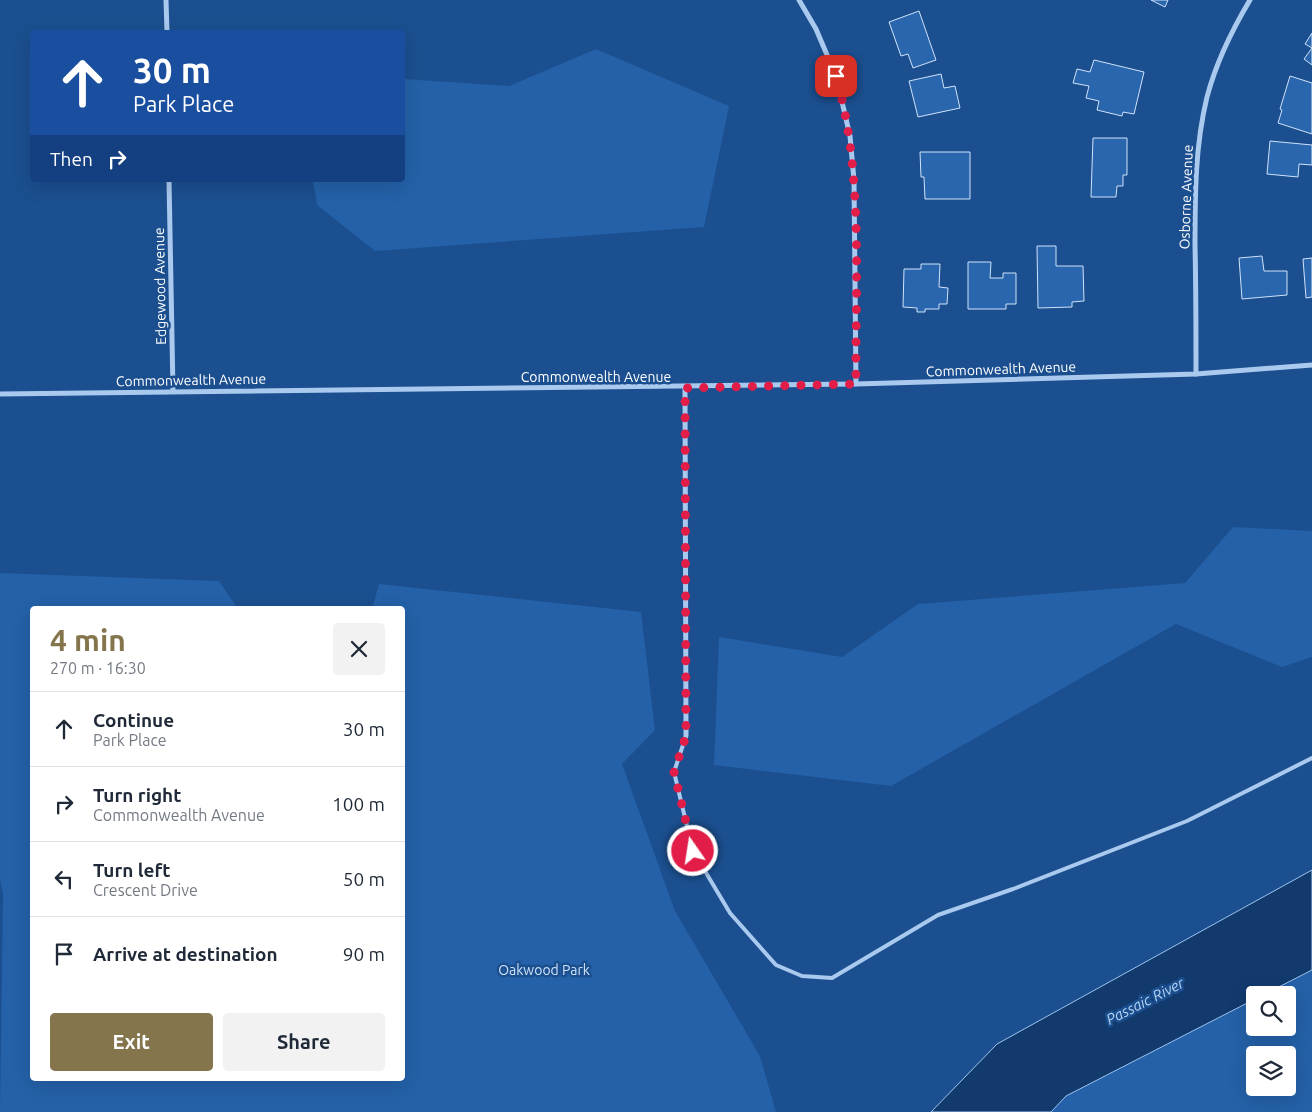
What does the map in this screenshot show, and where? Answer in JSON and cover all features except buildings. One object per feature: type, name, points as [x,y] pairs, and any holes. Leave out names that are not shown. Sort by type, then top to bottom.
[{"type":"street","points":[[166,0],[167,30]]},
{"type":"street","points":[[800,0],[816,29],[836,76],[850,136],[854,180],[856,384]]},
{"type":"street","name":"Osborne Avenue","points":[[1196,374],[1195,186],[1200,132],[1207,96],[1218,66],[1233,29],[1250,0]]},
{"type":"street","name":"Edgewood Avenue","points":[[169,182],[172,391]]},
{"type":"street","name":"Commonwealth Avenue","points":[[0,394],[685,388],[1196,374],[1312,365]]},
{"type":"street","points":[[685,388],[686,736]]},
{"type":"lane","points":[[686,736],[674,772],[693,851],[730,913],[776,965],[802,976],[832,978],[938,915],[1013,889],[1187,821],[1312,758]]},
{"type":"green space","points":[[596,49],[729,106],[704,227],[375,251],[317,205],[313,182],[405,182],[405,79],[509,86]]},
{"type":"green space","points":[[1233,527],[1312,531],[1312,657],[1282,667],[1176,624],[891,786],[714,765],[719,637],[842,657],[918,604],[1185,583]]},
{"type":"green space","name":"Oakwood Park","points":[[0,573],[219,581],[236,606],[30,606],[30,1081],[405,1081],[405,606],[373,606],[379,584],[641,612],[655,730],[622,764],[675,911],[760,1056],[776,1112],[0,1112],[3,894],[0,879]]},
{"type":"green space","points":[[1312,970],[1312,1112],[1051,1112],[1066,1096],[1246,1004],[1246,1036],[1296,1036],[1296,986],[1281,986]]},
{"type":"water","name":"Passaic River","points":[[1312,870],[1312,970],[1281,986],[1246,986],[1246,1004],[1066,1096],[1051,1112],[931,1112],[997,1044]]},
{"type":"route","points":[[693,851],[674,772],[686,736],[685,388],[856,384],[854,180],[850,136],[844,103],[836,76]]}]
